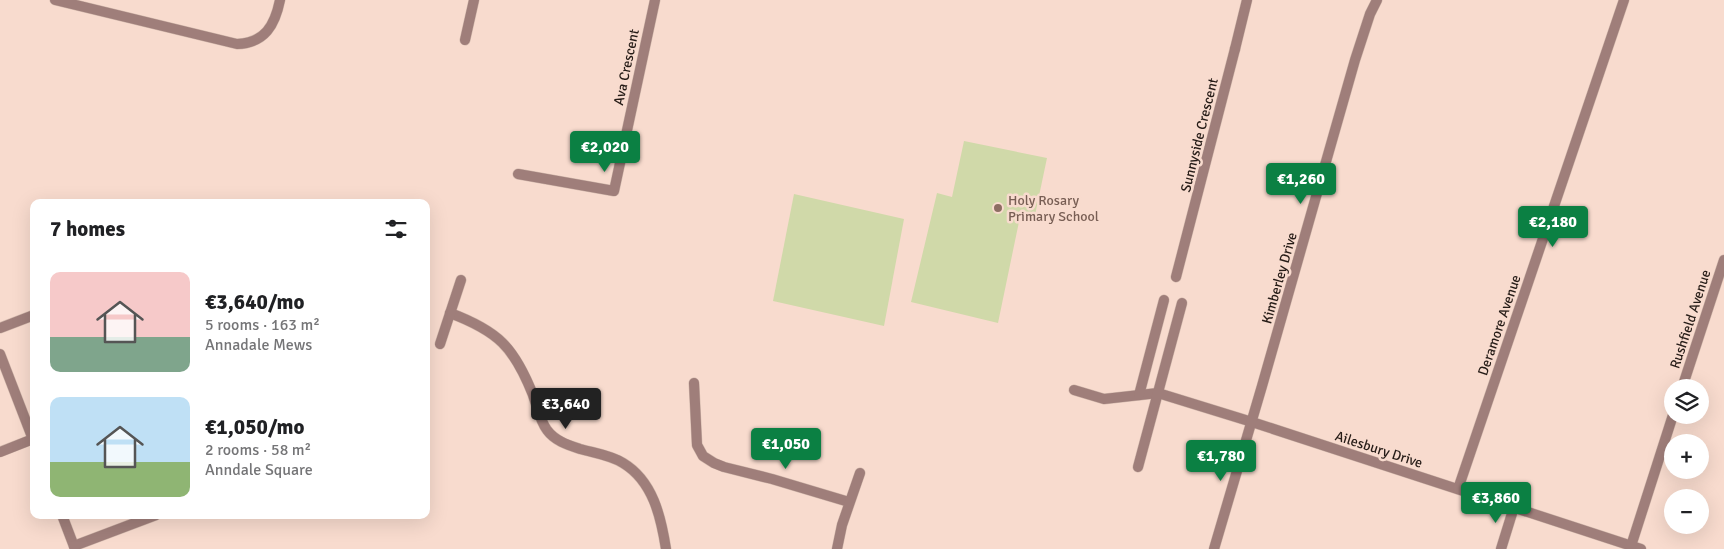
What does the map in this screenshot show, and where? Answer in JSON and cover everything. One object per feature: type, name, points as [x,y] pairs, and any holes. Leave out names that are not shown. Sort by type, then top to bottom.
[{"type":"street","points":[[57,0],[237,44],[248,43],[261,37],[272,25],[280,0]]},
{"type":"street","points":[[465,40],[474,0]]},
{"type":"street","name":"Ava Crescent","points":[[518,174],[614,191],[655,0]]},
{"type":"street","name":"Sunnyside Crescent","points":[[1176,277],[1247,0]]},
{"type":"street","name":"Kimberley Drive","points":[[1214,549],[1355,60],[1370,14],[1377,0]]},
{"type":"street","name":"Deramore Avenue","points":[[1458,489],[1624,0]]},
{"type":"street","name":"Rushfield Avenue","points":[[1685,379],[1724,260]]},
{"type":"street","points":[[440,344],[461,280]]},
{"type":"street","points":[[1139,395],[1164,300]]},
{"type":"street","points":[[1138,468],[1182,303]]},
{"type":"street","points":[[450,313],[490,333],[506,346],[523,370],[546,430],[557,440],[608,456],[623,463],[638,474],[647,487],[658,510],[666,549]]},
{"type":"street","points":[[0,328],[30,317]]},
{"type":"street","points":[[0,354],[30,432]]},
{"type":"street","points":[[694,383],[697,445],[703,456],[724,467],[772,478],[849,502]]},
{"type":"street","points":[[1074,390],[1104,399],[1158,393]]},
{"type":"street","name":"Ailesbury Drive","points":[[1158,393],[1641,549]]},
{"type":"street","points":[[1630,546],[1670,424]]},
{"type":"street","points":[[0,452],[30,441]]},
{"type":"street","points":[[837,549],[849,502],[860,473]]},
{"type":"street","points":[[1500,549],[1514,507]]},
{"type":"street","points":[[63,519],[74,548],[146,519]]},
{"type":"green space","points":[[964,141],[1047,158],[1035,215],[1021,212],[998,323],[911,302],[937,193],[952,197]]},
{"type":"green space","points":[[794,194],[904,219],[884,326],[773,301]]},
{"type":"place","name":"Holy Rosary Primary School","points":[[998,208]]}]
